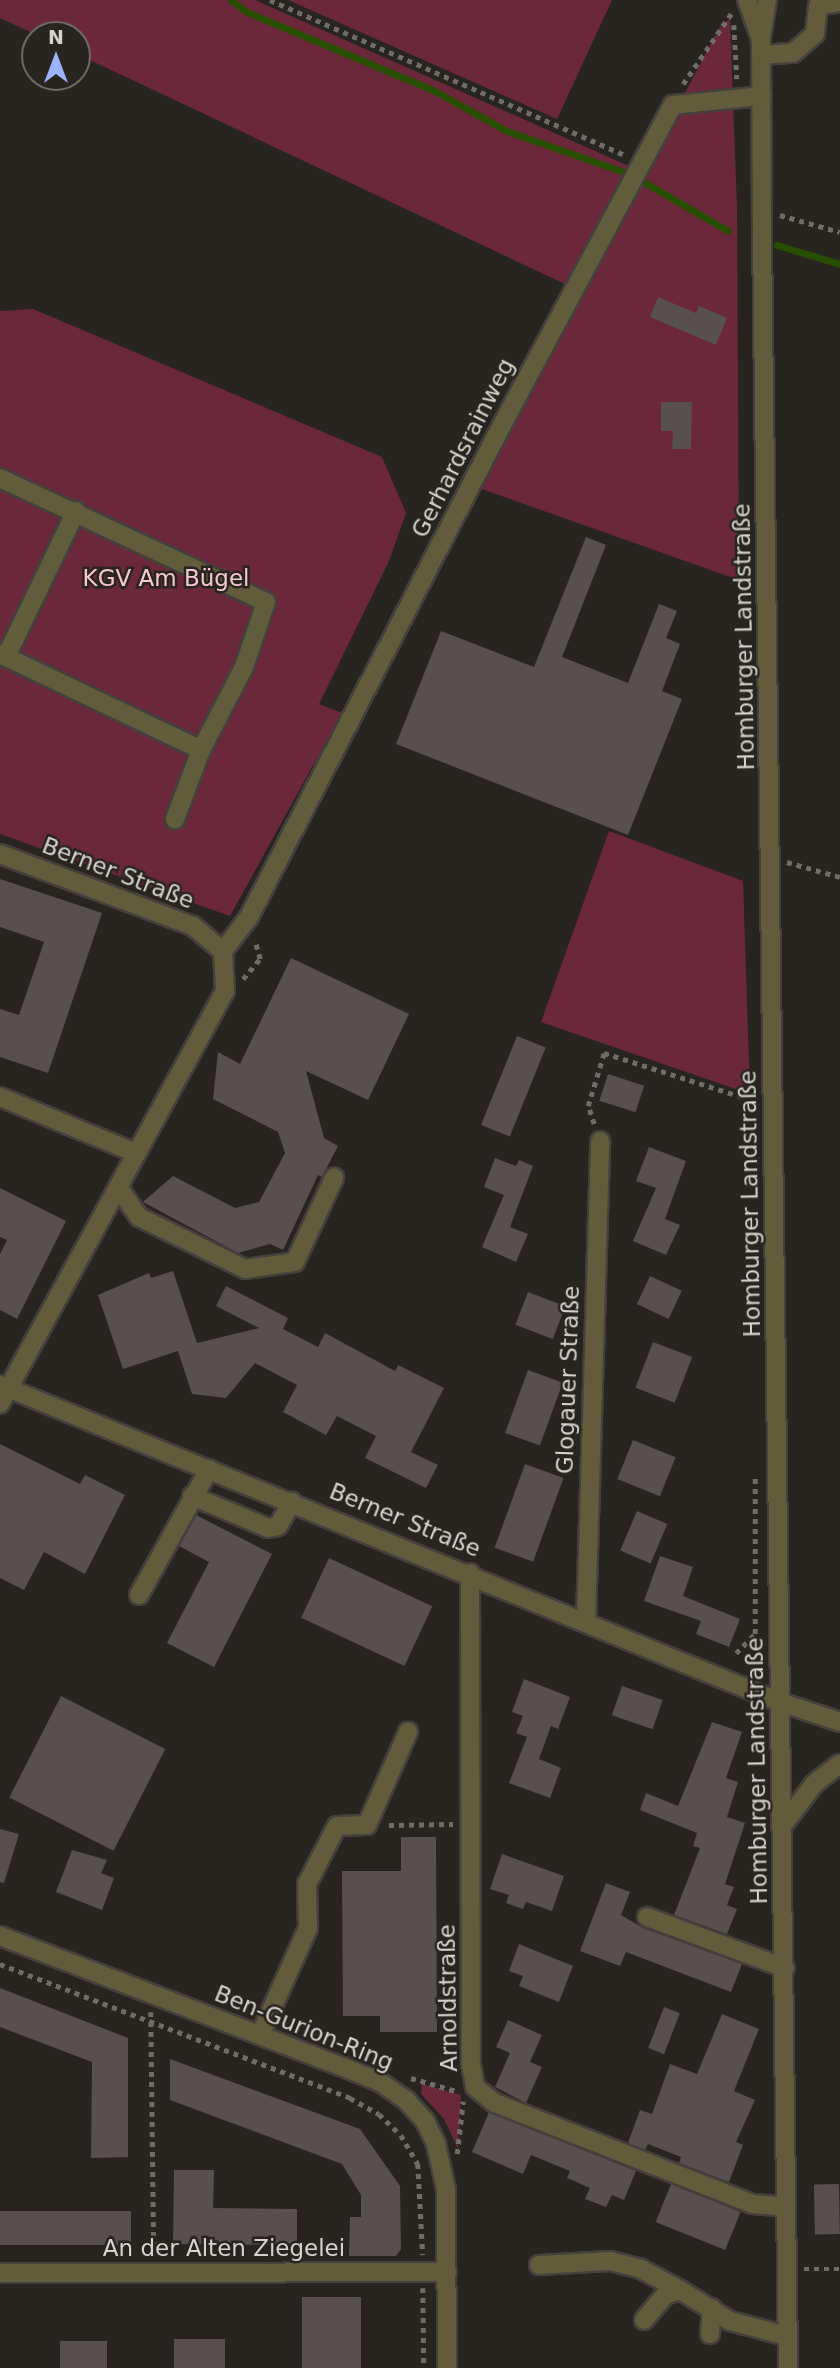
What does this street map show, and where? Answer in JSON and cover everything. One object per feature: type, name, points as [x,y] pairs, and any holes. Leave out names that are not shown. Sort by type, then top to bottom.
[{"type":"street","name":"Homburger Landstraße","points":[[767,0],[761,47],[788,2368]]},
{"type":"street","points":[[761,47],[793,53],[815,34],[818,3],[840,2]]},
{"type":"street","name":"Homburger Landstraße","points":[[740,5],[761,47]]},
{"type":"street","points":[[673,104],[762,96]]},
{"type":"street","name":"Gerhardsrainweg","points":[[223,951],[249,917],[347,715],[673,104]]},
{"type":"street","points":[[0,478],[76,511],[266,602],[244,667],[201,750],[175,818]]},
{"type":"street","points":[[76,511],[3,656],[201,750]]},
{"type":"street","name":"Berner Straße","points":[[0,854],[193,926],[223,951]]},
{"type":"street","points":[[223,951],[225,990]]},
{"type":"street","name":"Berner Straße","points":[[225,990],[3,1393],[209,1469],[470,1573],[780,1702],[840,1722]]},
{"type":"street","points":[[0,1097],[136,1153]]},
{"type":"street","name":"Glogauer Straße","points":[[586,1621],[600,1141]]},
{"type":"street","points":[[118,1187],[139,1217],[245,1269],[295,1262],[334,1178]]},
{"type":"street","points":[[139,1595],[209,1469]]},
{"type":"street","points":[[192,1496],[268,1528],[278,1526],[292,1502]]},
{"type":"street","name":"Arnoldstraße","points":[[470,1573],[470,1824],[475,2087],[495,2104],[740,2199],[785,2207]]},
{"type":"street","points":[[260,2035],[308,1928],[307,1884],[337,1826],[367,1825],[408,1732]]},
{"type":"street","points":[[783,1825],[819,1777],[840,1764]]},
{"type":"street","points":[[647,1917],[785,1968]]},
{"type":"street","name":"Ben-Gurion-Ring","points":[[0,1936],[380,2082],[425,2121],[436,2144],[446,2189],[447,2368]]},
{"type":"street","points":[[539,2264],[610,2261],[641,2269],[712,2308],[730,2321],[787,2336]]},
{"type":"street","name":"An der Alten Ziegelei","points":[[0,2273],[447,2272]]},
{"type":"street","points":[[643,2320],[665,2295],[680,2290]]},
{"type":"street","points":[[710,2334],[712,2308]]},
{"type":"path","points":[[270,0],[640,162]]},
{"type":"path","points":[[673,104],[704,47],[740,5]]},
{"type":"path","points":[[763,211],[840,232]]},
{"type":"path","points":[[772,858],[840,877]]},
{"type":"path","points":[[225,990],[236,987],[260,958],[249,917]]},
{"type":"path","points":[[600,1141],[588,1106],[604,1053],[772,1108]]},
{"type":"path","points":[[367,1825],[470,1824]]},
{"type":"path","points":[[0,1964],[350,2098],[379,2114],[401,2135],[418,2164],[423,2188],[424,2368]]},
{"type":"path","points":[[151,1994],[154,2273]]},
{"type":"path","points":[[786,2269],[840,2269]]},
{"type":"green space","points":[[0,0],[255,0],[631,167],[565,284],[91,61],[91,21],[21,21],[21,28],[0,18]]},
{"type":"green space","points":[[288,0],[612,0],[557,119]]},
{"type":"green space","points":[[730,18],[737,209],[739,580],[479,488],[719,28]]},
{"type":"green space","name":"KGV Am Bügel","points":[[33,309],[382,457],[406,513],[389,561],[319,704],[342,713],[230,916],[0,834],[0,311]]},
{"type":"green space","points":[[609,831],[743,881],[750,1094],[541,1022]]},
{"type":"green space","points":[[422,2084],[461,2095],[458,2149],[444,2119],[421,2094]]},
{"type":"building","points":[[658,297],[696,313],[699,306],[727,318],[716,345],[650,317]]},
{"type":"building","points":[[661,402],[692,402],[691,449],[672,449],[673,431],[661,431]]},
{"type":"building","points":[[586,537],[606,545],[562,657],[628,683],[659,604],[677,611],[666,638],[680,644],[662,691],[682,699],[628,835],[396,744],[441,631],[534,667]]},
{"type":"building","points":[[0,879],[102,913],[48,1073],[0,1057],[0,1009],[19,1015],[44,942],[0,927]]},
{"type":"building","points":[[291,958],[409,1014],[368,1100],[306,1071],[324,1138],[338,1146],[322,1177],[318,1175],[283,1250],[270,1244],[238,1253],[143,1202],[173,1176],[235,1208],[259,1202],[285,1153],[278,1132],[213,1099],[218,1052],[240,1064]]},
{"type":"building","points":[[517,1036],[546,1048],[510,1137],[481,1125]]},
{"type":"building","points":[[608,1074],[644,1086],[635,1112],[599,1101]]},
{"type":"building","points":[[649,1147],[686,1161],[665,1219],[680,1225],[666,1255],[633,1241],[656,1188],[636,1181]]},
{"type":"building","points":[[495,1158],[516,1166],[519,1160],[533,1166],[510,1227],[528,1234],[516,1262],[482,1247],[504,1195],[484,1187]]},
{"type":"building","points":[[0,1188],[66,1221],[17,1319],[0,1310],[0,1254],[7,1240],[0,1237]]},
{"type":"building","points":[[173,1271],[197,1343],[259,1328],[216,1306],[226,1286],[288,1318],[283,1329],[318,1347],[325,1333],[395,1371],[398,1365],[444,1388],[411,1452],[438,1465],[426,1488],[365,1458],[376,1436],[337,1416],[326,1435],[283,1412],[297,1385],[255,1363],[226,1398],[192,1394],[178,1351],[123,1369],[98,1295],[149,1273],[151,1278]]},
{"type":"building","points":[[650,1276],[682,1291],[669,1319],[637,1304]]},
{"type":"building","points":[[528,1292],[565,1306],[553,1339],[515,1325]]},
{"type":"building","points":[[653,1342],[692,1357],[675,1403],[635,1388]]},
{"type":"building","points":[[528,1370],[563,1383],[540,1446],[505,1433]]},
{"type":"building","points":[[633,1440],[676,1457],[660,1496],[617,1479]]},
{"type":"building","points":[[0,1444],[80,1484],[85,1475],[125,1495],[85,1574],[44,1552],[24,1590],[0,1578]]},
{"type":"building","points":[[525,1464],[564,1478],[533,1562],[495,1548]]},
{"type":"building","points":[[637,1511],[667,1524],[651,1563],[620,1551]]},
{"type":"building","points":[[196,1515],[272,1554],[214,1667],[167,1643],[209,1562],[179,1546]]},
{"type":"building","points":[[660,1556],[693,1567],[683,1596],[740,1619],[729,1647],[696,1634],[701,1621],[644,1601]]},
{"type":"building","points":[[329,1558],[432,1606],[404,1666],[301,1618]]},
{"type":"building","points":[[524,1679],[570,1697],[558,1729],[551,1726],[539,1759],[561,1768],[550,1798],[509,1783],[527,1737],[516,1733],[523,1716],[512,1712]]},
{"type":"building","points":[[622,1686],[663,1700],[653,1729],[612,1715]]},
{"type":"building","points":[[61,1696],[165,1749],[113,1851],[9,1798]]},
{"type":"building","points":[[712,1722],[742,1732],[726,1778],[738,1782],[727,1817],[745,1823],[725,1884],[734,1887],[727,1905],[737,1909],[727,1934],[674,1915],[700,1848],[693,1846],[697,1833],[640,1810],[646,1793],[678,1806]]},
{"type":"building","points":[[0,1829],[19,1834],[4,1883],[0,1882]]},
{"type":"building","points":[[401,1837],[436,1837],[437,2032],[380,2032],[380,2016],[343,2016],[342,1871],[401,1871]]},
{"type":"building","points":[[72,1850],[107,1860],[101,1873],[114,1878],[102,1910],[56,1892]]},
{"type":"building","points":[[502,1854],[564,1876],[552,1911],[526,1902],[523,1909],[506,1903],[509,1895],[490,1889]]},
{"type":"building","points":[[606,1883],[630,1892],[621,1915],[643,1928],[742,1964],[731,1992],[626,1952],[620,1966],[580,1951]]},
{"type":"building","points":[[519,1944],[573,1966],[559,2002],[519,1986],[523,1976],[509,1971]]},
{"type":"building","points":[[0,1988],[128,2038],[128,2157],[91,2158],[92,2062],[0,2027]]},
{"type":"building","points":[[664,2007],[680,2013],[664,2054],[648,2048]]},
{"type":"building","points":[[722,2014],[759,2029],[734,2091],[755,2100],[736,2142],[743,2145],[729,2182],[679,2163],[681,2157],[648,2144],[645,2150],[628,2143],[640,2110],[652,2114],[670,2064],[697,2074]]},
{"type":"building","points":[[508,2020],[542,2035],[530,2062],[542,2067],[526,2103],[495,2087],[510,2053],[496,2047]]},
{"type":"building","points":[[170,2059],[360,2129],[400,2186],[401,2249],[396,2256],[349,2256],[350,2217],[361,2217],[361,2195],[342,2164],[170,2100]]},
{"type":"building","points":[[489,2112],[636,2171],[624,2200],[612,2195],[606,2207],[585,2199],[590,2188],[567,2178],[570,2171],[531,2155],[523,2174],[472,2152]]},
{"type":"building","points":[[174,2170],[214,2170],[213,2208],[297,2209],[297,2245],[173,2244]]},
{"type":"building","points":[[671,2184],[741,2212],[725,2250],[656,2222]]},
{"type":"building","points":[[814,2184],[839,2184],[840,2234],[815,2234]]},
{"type":"building","points":[[0,2211],[131,2211],[131,2245],[0,2245]]},
{"type":"building","points":[[302,2297],[361,2297],[361,2368],[302,2368]]},
{"type":"building","points":[[174,2339],[225,2339],[225,2368],[174,2368]]},
{"type":"building","points":[[60,2341],[107,2341],[107,2368],[60,2368]]},
{"type":"waterway","points":[[231,0],[247,12],[435,91],[507,131],[627,173]]},
{"type":"waterway","points":[[637,178],[728,231]]},
{"type":"waterway","points":[[777,245],[840,264]]}]
